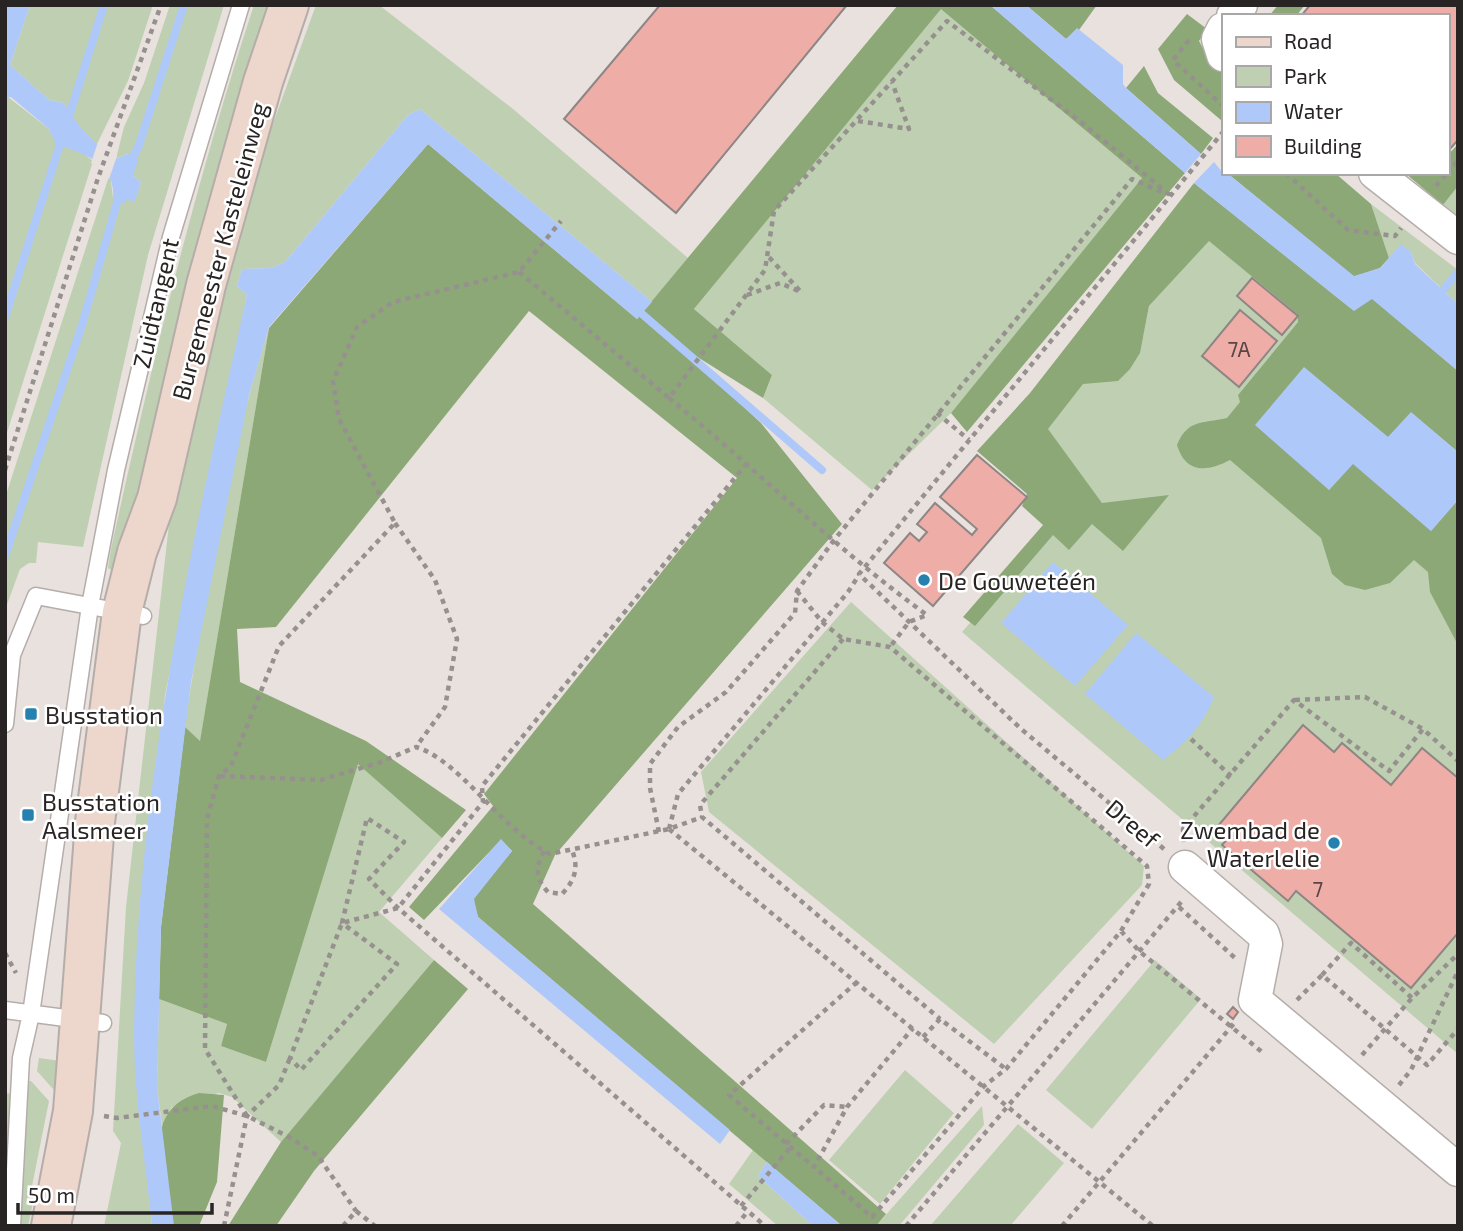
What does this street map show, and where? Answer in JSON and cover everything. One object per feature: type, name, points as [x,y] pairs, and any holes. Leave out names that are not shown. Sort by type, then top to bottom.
[{"type":"main road","name":"Burgemeester Kasteleinweg","points":[[51,1226],[91,1023],[95,822],[118,611],[154,556],[157,498],[206,285],[263,82],[289,5]]},
{"type":"main road","name":"Burgemeester Kasteleinweg","points":[[74,1226],[116,1115],[91,1023]]},
{"type":"street","points":[[1222,31],[1218,39],[1222,52]]},
{"type":"street","points":[[1378,175],[1450,232]]},
{"type":"street","points":[[1185,867],[1263,934],[1266,944],[1264,1007],[1458,1170]]},
{"type":"lane","name":"Zuidtangent","points":[[118,611],[116,470],[171,237],[241,5]]},
{"type":"lane","points":[[5,724],[12,655],[36,596],[118,611],[21,1058],[12,1226]]},
{"type":"lane","points":[[5,1010],[91,1023]]},
{"type":"path","points":[[5,470],[110,142],[134,85],[161,5]]},
{"type":"path","points":[[669,398],[765,270],[774,211],[947,21],[1081,122],[1171,196]]},
{"type":"path","points":[[857,120],[909,129],[892,82]]},
{"type":"path","points":[[669,830],[678,794],[1222,133]]},
{"type":"path","points":[[1288,175],[1348,230],[1395,236],[1445,175]]},
{"type":"path","points":[[656,832],[650,788],[650,764],[678,727],[726,692],[795,613],[797,591],[834,540],[1132,179],[1171,196]]},
{"type":"path","points":[[219,776],[321,780],[381,762],[416,747],[445,707],[457,639],[435,580],[396,523],[338,419],[333,381],[357,327],[393,302],[519,272],[561,221]]},
{"type":"path","points":[[746,296],[780,284],[801,292],[767,255]]},
{"type":"path","points":[[519,272],[747,463],[818,525],[863,569],[927,615],[909,622],[890,647]]},
{"type":"path","points":[[937,413],[969,440]]},
{"type":"path","points":[[342,923],[398,908],[483,802],[482,786],[747,463]]},
{"type":"path","points":[[247,1116],[205,1049],[207,819],[219,776],[231,766],[251,709],[279,646],[396,523]]},
{"type":"path","name":"Dreef","points":[[859,574],[1020,728],[1185,867]]},
{"type":"path","points":[[797,591],[822,622],[843,639],[890,647],[1147,866],[1149,884],[1121,931],[1006,1069],[984,1086],[872,1217],[729,1095],[856,982]]},
{"type":"path","points":[[843,639],[700,805],[702,817],[940,1019],[1006,1069]]},
{"type":"path","points":[[906,1226],[1185,897],[1190,885],[1185,867],[1183,829],[1294,700],[1365,697],[1423,729],[1458,761]]},
{"type":"path","points":[[1294,700],[1389,771],[1423,729]]},
{"type":"path","points":[[1191,739],[1231,776]]},
{"type":"path","points":[[416,747],[435,753],[503,821],[532,845],[550,854],[669,830],[702,817]]},
{"type":"path","points":[[224,1226],[247,1116],[279,1085],[290,1058],[342,923],[367,818],[404,842],[369,879],[398,908],[694,1161],[765,1226]]},
{"type":"path","points":[[669,830],[1153,1226]]},
{"type":"path","points":[[544,851],[537,864],[538,881],[548,892],[562,894],[573,883],[576,862],[572,850]]},
{"type":"path","points":[[290,1058],[301,1070],[397,964],[342,923]]},
{"type":"path","points":[[1121,931],[1139,951],[1262,1052]]},
{"type":"path","points":[[1062,1226],[1230,1027],[1264,1007],[1292,1005],[1351,943],[1412,999]]},
{"type":"path","points":[[1359,1059],[1412,999],[1458,954]]},
{"type":"path","points":[[1383,1106],[1411,1070],[1458,971]]},
{"type":"path","points":[[1322,975],[1427,1065],[1458,1029]]},
{"type":"path","points":[[923,1037],[940,1019]]},
{"type":"path","points":[[814,1167],[847,1107],[913,1028]]},
{"type":"path","points":[[741,1206],[824,1105],[847,1107]]},
{"type":"path","points":[[116,1115],[212,1106],[247,1116],[289,1137],[318,1156],[356,1211],[375,1226]]},
{"type":"path","points":[[343,1226],[356,1211]]},
{"type":"path","points":[[736,1226],[748,1212]]},
{"type":"green space","points":[[30,5],[153,5],[128,81],[96,146],[75,123],[64,103],[49,100],[10,65]]},
{"type":"green space","points":[[170,5],[224,5],[148,255],[83,547],[38,542],[36,563],[29,563],[20,569],[5,610],[5,498],[110,173],[113,198],[135,200],[141,182],[133,176],[129,153],[116,159],[124,127],[144,83]]},
{"type":"green space","points":[[254,5],[273,5],[146,490],[115,572],[108,568],[111,549],[158,343],[212,141]]},
{"type":"green space","points":[[316,5],[379,5],[513,109],[688,258],[652,302],[420,109],[408,115],[285,262],[271,268],[242,269],[237,286],[247,295],[165,695],[134,1039],[152,1226],[104,1226],[121,1143],[113,1131],[126,907],[170,515],[241,212]]},
{"type":"green space","points":[[898,5],[990,5],[1185,173],[967,432],[951,413],[1142,178],[941,9],[694,309],[772,375],[763,398],[675,343],[761,423],[842,524],[555,855],[533,904],[886,1214],[876,1226],[842,1226],[478,917],[473,899],[512,851],[501,840],[424,920],[409,907],[493,806],[484,794],[737,478],[529,311],[276,627],[237,629],[240,682],[366,741],[466,810],[442,838],[358,764],[266,1062],[221,1046],[227,1024],[159,999],[161,927],[185,727],[200,741],[269,328],[428,144],[637,319]]},
{"type":"green space","points":[[1026,5],[1097,5],[1079,30],[1066,39]]},
{"type":"green space","points":[[1278,5],[1305,5],[1298,14],[1271,14]]},
{"type":"green space","points":[[941,8],[1142,178],[951,413],[872,490],[763,398],[772,375],[694,309]]},
{"type":"green space","points":[[1187,14],[1207,29],[1199,41],[1207,56],[1222,69],[1222,121],[1174,80],[1158,49]]},
{"type":"green space","points":[[1144,66],[1158,93],[1213,138],[1201,154],[1126,88]]},
{"type":"green space","points":[[8,97],[49,129],[57,144],[79,150],[93,161],[5,439],[5,98]]},
{"type":"green space","points":[[1458,144],[1458,186],[1443,205],[1407,175],[1449,175],[1449,154]]},
{"type":"green space","points":[[1229,175],[1337,175],[1371,204],[1389,258],[1380,268],[1354,277]]},
{"type":"green space","points":[[1194,183],[1353,310],[1372,298],[1458,371],[1458,452],[1411,413],[1389,438],[1304,368],[1329,490],[1353,463],[1431,531],[1458,500],[1458,645],[1430,592],[1428,572],[1414,560],[1390,583],[1365,590],[1345,585],[1332,574],[1321,538],[1230,460],[1213,467],[1198,468],[1192,466],[1181,454],[1177,445],[1186,431],[1196,424],[1227,418],[1240,402],[1238,395],[1298,322],[1297,314],[1209,241],[1149,306],[1140,353],[1130,369],[1118,381],[1083,384],[1048,429],[1102,503],[1169,495],[1123,551],[1092,524],[1069,550],[1053,535],[975,626],[963,617],[1043,525],[1022,506],[1027,494],[977,451],[1030,393]]},
{"type":"green space","points":[[1458,186],[1458,216],[1443,205]]},
{"type":"green space","points":[[1371,204],[1458,270],[1458,304],[1415,263],[1411,252],[1401,245],[1389,258]]},
{"type":"green space","name":"Zwembad de Waterlelie","points":[[1209,240],[1297,315],[1298,322],[1238,395],[1458,447],[1458,1054],[962,632],[1090,487],[1039,434],[1130,327],[1143,337],[1149,306]]},
{"type":"green space","points":[[269,328],[200,742],[185,727],[194,665],[237,444]]},
{"type":"green space","points":[[851,602],[1144,866],[1142,885],[994,1044],[709,812],[701,772]]},
{"type":"green space","points":[[358,763],[442,838],[379,912],[434,960],[281,1142],[232,1097],[219,1093],[172,1107],[162,1125],[157,1087],[159,999],[227,1024],[221,1046],[266,1062]]},
{"type":"green space","points":[[434,960],[468,989],[314,1171],[276,1226],[228,1226],[281,1142]]},
{"type":"green space","points":[[1155,960],[1201,999],[1092,1129],[1046,1090]]},
{"type":"green space","points":[[39,1058],[61,1061],[62,1099],[37,1071]]},
{"type":"green space","points":[[905,1070],[954,1113],[880,1204],[829,1160]]},
{"type":"green space","points":[[26,1081],[31,1081],[49,1101],[29,1201],[33,1203],[28,1226],[19,1226]]},
{"type":"green space","points":[[5,1093],[12,1094],[5,1226]]},
{"type":"green space","points":[[199,1093],[224,1095],[217,1182],[199,1226],[172,1226],[163,1156],[163,1123],[177,1104]]},
{"type":"green space","points":[[982,1106],[984,1125],[899,1226],[876,1226]]},
{"type":"green space","points":[[1018,1124],[1064,1163],[1010,1226],[930,1226]]},
{"type":"green space","points":[[753,1150],[767,1162],[758,1176],[813,1226],[778,1226],[729,1184]]},
{"type":"water","points":[[5,5],[30,5],[10,65],[49,100],[64,103],[93,141],[116,159],[129,153],[138,161],[133,176],[141,182],[135,201],[126,200],[124,204],[113,198],[113,186],[104,168],[77,151],[56,144],[49,129],[11,97],[5,98]]},
{"type":"water","points":[[990,5],[1026,5],[1066,39],[1077,28],[1123,65],[1123,84],[1126,88],[1201,154],[1185,173]]},
{"type":"water","points":[[420,109],[652,302],[637,319],[428,144],[269,327],[249,395],[191,682],[161,927],[157,1087],[174,1226],[152,1226],[138,1107],[134,1036],[137,943],[145,850],[156,756],[188,570],[247,295],[237,286],[242,269],[271,268],[285,262],[408,115]]},
{"type":"water","points":[[1214,162],[1222,175],[1229,175],[1354,276],[1380,268],[1401,244],[1411,252],[1415,264],[1458,304],[1458,371],[1372,299],[1354,311],[1194,183]]},
{"type":"water","points":[[1304,367],[1388,437],[1411,412],[1458,452],[1458,500],[1431,531],[1353,464],[1329,490],[1255,425]]},
{"type":"water","points":[[1053,562],[1128,625],[1075,686],[1001,623]]},
{"type":"water","points":[[1136,633],[1214,697],[1193,733],[1163,760],[1085,694]]},
{"type":"water","points":[[501,839],[512,851],[474,899],[478,917],[730,1130],[720,1144],[439,909]]},
{"type":"water","points":[[767,1162],[842,1226],[813,1226],[758,1176]]},
{"type":"pier","points":[[98,142],[117,156],[109,179],[91,163]]},
{"type":"building","points":[[660,5],[847,5],[676,213],[564,119]]},
{"type":"building","points":[[1310,5],[1458,5],[1458,140],[1449,150],[1449,14],[1303,14]]},
{"type":"building","points":[[1252,278],[1298,316],[1282,335],[1237,296]]},
{"type":"building","points":[[1240,310],[1277,341],[1239,387],[1202,356]]},
{"type":"building","points":[[977,455],[1027,497],[933,606],[884,563],[910,533],[919,541],[927,532],[917,524],[935,503],[972,535],[977,529],[940,497]]},
{"type":"building","points":[[1303,725],[1334,752],[1342,743],[1391,785],[1422,748],[1458,778],[1458,933],[1411,988],[1296,891],[1288,901],[1222,845],[1230,836],[1218,826]]},
{"type":"building","points":[[1233,1007],[1238,1012],[1233,1019],[1227,1014]]},
{"type":"waterway","points":[[67,123],[104,5]]},
{"type":"waterway","points":[[129,166],[139,145],[184,5]]},
{"type":"waterway","points":[[5,317],[63,135]]},
{"type":"waterway","points":[[5,556],[82,325],[120,192]]},
{"type":"waterway","points":[[1443,290],[1458,272]]},
{"type":"waterway","points":[[634,307],[822,470]]},
{"type":"place","name":"De Gouwetéén","points":[[924,580]]},
{"type":"place","name":"Busstation","points":[[31,714]]},
{"type":"place","name":"Busstation Aalsmeer","points":[[28,815]]},
{"type":"place","name":"Zwembad de Waterlelie","points":[[1334,843]]}]
